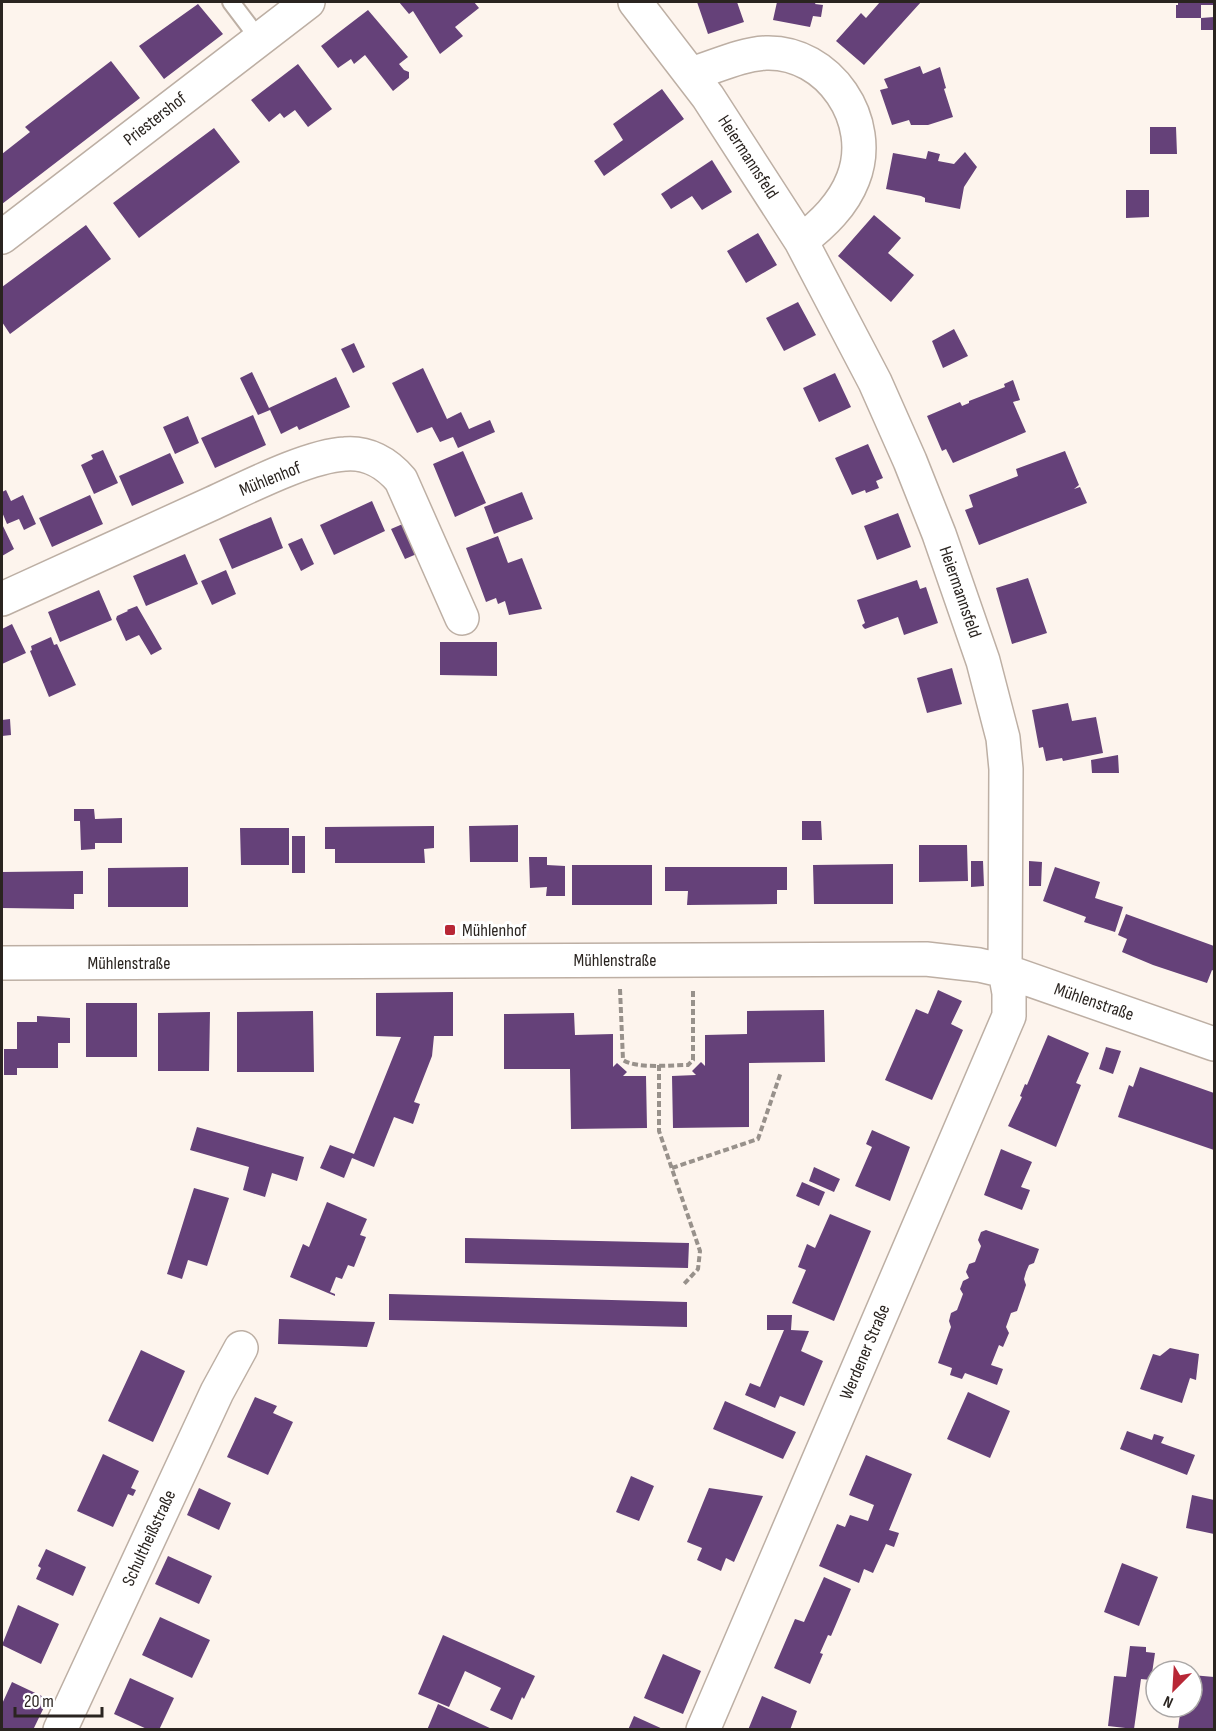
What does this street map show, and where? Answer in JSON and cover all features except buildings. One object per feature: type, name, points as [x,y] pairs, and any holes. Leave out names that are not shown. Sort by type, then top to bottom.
[{"type":"street","name":"Priestershof","points":[[2,237],[308,2]]},
{"type":"street","name":"Heiermannsfeld","points":[[634,2],[708,97],[801,242],[875,382],[910,461],[966,607],[992,689],[1003,738],[1006,769],[1005,971]]},
{"type":"street","points":[[691,74],[751,55],[767,53],[783,55],[814,67],[835,84],[844,96],[858,129],[859,154],[856,171],[849,189],[837,207],[801,242]]},
{"type":"street","name":"Mühlenhof","points":[[2,599],[268,478],[318,459],[346,454],[376,459],[401,480],[462,618]]},
{"type":"street","name":"Mühlenstraße","points":[[2,963],[927,959],[979,965],[1005,971],[1215,1044]]},
{"type":"street","name":"Werdener Straße","points":[[703,1730],[1006,1024],[1010,1010],[1010,993],[1005,971]]},
{"type":"street","name":"Schultheißstraße","points":[[60,1730],[217,1392],[242,1348]]},
{"type":"lane","points":[[231,2],[259,39]]},
{"type":"path","points":[[619,960],[623,1060],[629,1064],[688,1065],[693,1060],[693,960]]},
{"type":"path","points":[[658,1065],[659,1131],[700,1251],[698,1269],[684,1284]]},
{"type":"path","points":[[672,1168],[758,1139],[781,1072]]},
{"type":"place","name":"Mühlenhof","points":[[450,930]]}]
